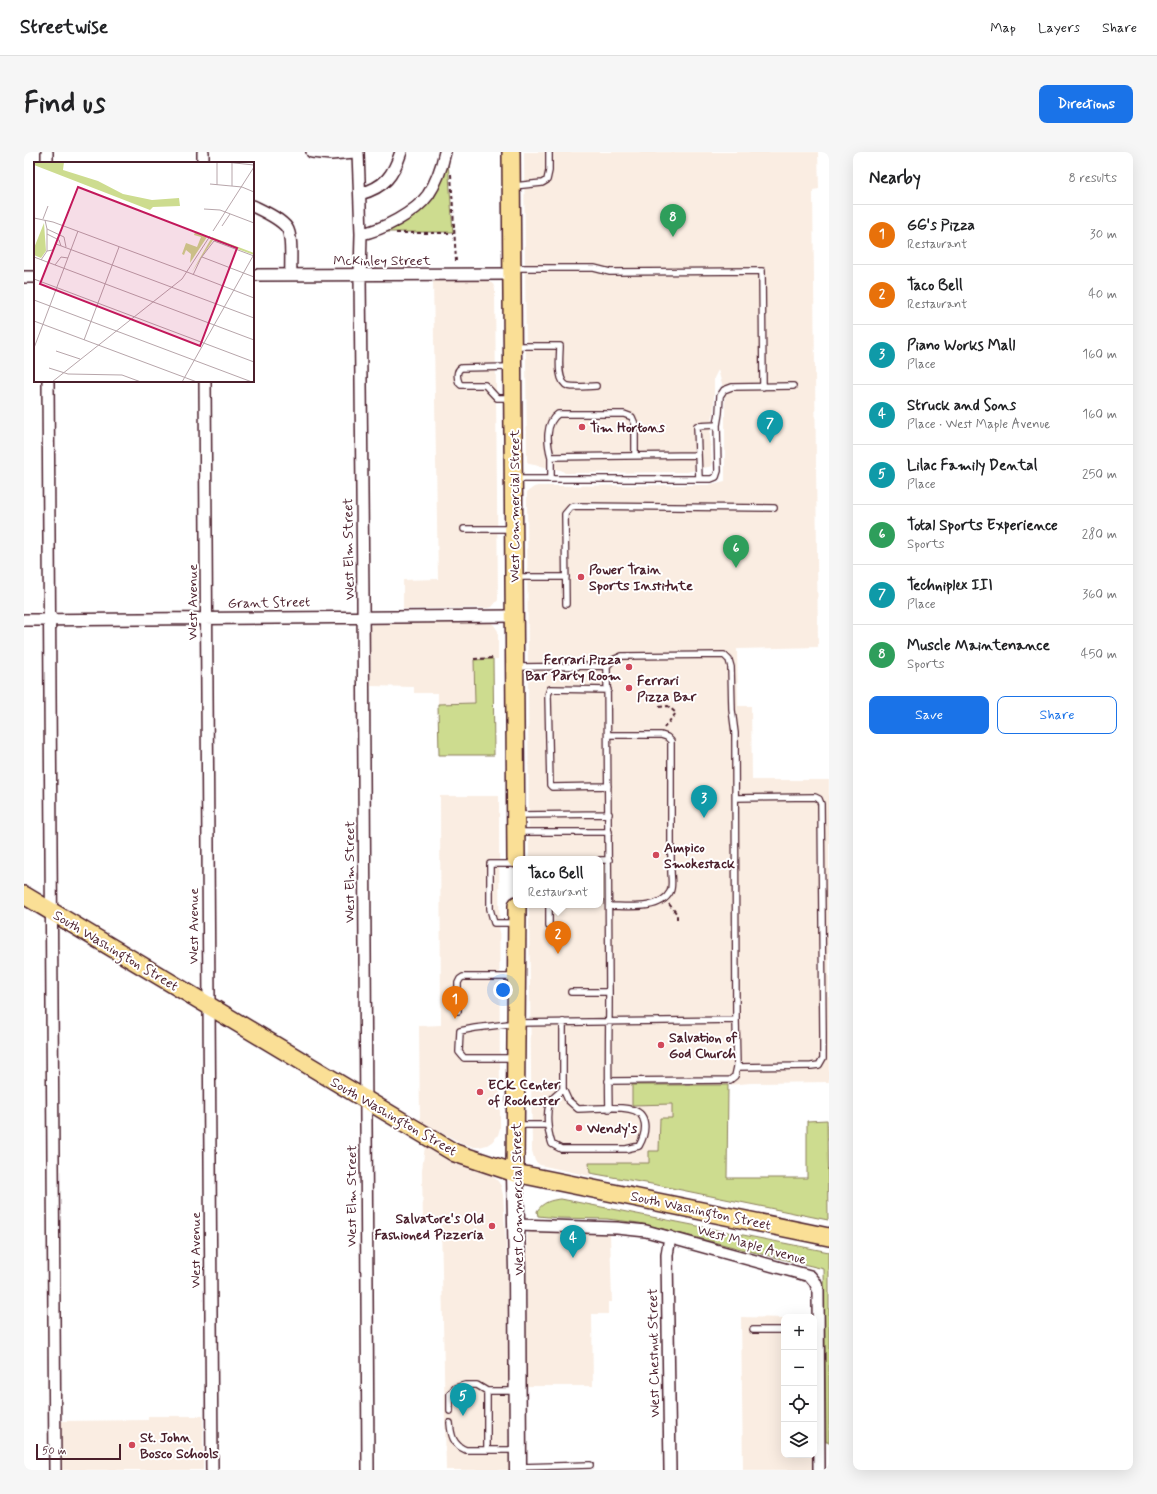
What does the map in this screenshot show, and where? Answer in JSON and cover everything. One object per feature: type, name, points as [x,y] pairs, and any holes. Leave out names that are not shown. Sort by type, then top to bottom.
[{"type":"main road","name":"West Commercial Street","points":[[511,152],[516,856]]},
{"type":"main road","name":"South Washington Street","points":[[24,895],[455,1153],[515,1173],[829,1237]]},
{"type":"main road","name":"West Commercial Street","points":[[515,1173],[517,1023],[516,908]]},
{"type":"street","points":[[312,152],[331,154],[355,152]]},
{"type":"street","name":"West Elm Street","points":[[358,152],[361,234],[360,275],[368,1470]]},
{"type":"street","points":[[360,194],[377,188],[388,179],[395,168],[401,152]]},
{"type":"street","points":[[361,234],[378,229],[399,219],[421,203],[433,186],[444,154]]},
{"type":"street","points":[[254,207],[268,214],[287,228],[290,235],[290,275]]},
{"type":"street","name":"McKinley Street","points":[[254,275],[360,275],[512,271]]},
{"type":"street","points":[[48,382],[55,1470]]},
{"type":"street","name":"West Avenue","points":[[205,382],[212,1470]]},
{"type":"street","name":"Grant Street","points":[[24,620],[363,616],[514,616]]},
{"type":"street","name":"West Commercial Street","points":[[515,1173],[518,1468]]},
{"type":"street","name":"West Maple Avenue","points":[[516,1225],[632,1229],[670,1237],[810,1276],[818,1289],[817,1314]]},
{"type":"street","name":"West Chestnut Street","points":[[670,1237],[668,1255],[670,1470]]},
{"type":"street","name":"West Maple Avenue","points":[[816,1350],[819,1470]]},
{"type":"lane","points":[[511,187],[542,183],[547,180],[549,175],[549,152]]},
{"type":"lane","points":[[512,271],[594,268],[610,272],[762,271],[763,387]]},
{"type":"lane","points":[[512,346],[560,346],[560,379],[564,384],[569,386],[596,386]]},
{"type":"lane","points":[[513,367],[461,368],[457,372],[459,383],[485,385],[497,398],[513,398]]},
{"type":"lane","points":[[513,479],[711,479],[716,477],[718,471],[717,425],[720,413],[720,396],[724,390],[732,387],[793,386]]},
{"type":"lane","points":[[551,479],[549,427],[552,419],[558,414],[624,414],[632,417],[635,424],[635,456]]},
{"type":"lane","points":[[699,479],[697,426],[717,425]]},
{"type":"lane","points":[[551,457],[698,455]]},
{"type":"lane","points":[[566,604],[565,514],[571,507],[774,508]]},
{"type":"lane","points":[[464,529],[514,529]]},
{"type":"lane","points":[[515,577],[566,577]]},
{"type":"lane","points":[[515,667],[607,666],[613,660],[622,656],[724,656],[729,660],[731,666],[732,710],[735,733],[736,798],[737,1067],[735,1076],[730,1080],[608,1081]]},
{"type":"lane","points":[[607,666],[609,814],[608,1108]]},
{"type":"lane","points":[[608,690],[550,690],[548,695],[550,785],[552,787],[608,786]]},
{"type":"lane","points":[[608,736],[658,735],[667,737],[671,742],[671,886],[669,893],[660,902],[651,906],[609,906]]},
{"type":"lane","points":[[736,798],[815,797],[819,799],[821,804],[823,1026],[823,1058],[819,1065],[737,1067]]},
{"type":"lane","points":[[516,815],[609,814]]},
{"type":"lane","points":[[516,832],[609,832]]},
{"type":"lane","points":[[603,860],[609,860]]},
{"type":"lane","points":[[513,864],[490,864],[490,909],[494,923],[517,923]]},
{"type":"lane","points":[[549,908],[549,926]]},
{"type":"lane","points":[[458,1011],[458,983],[463,977],[517,977]]},
{"type":"lane","points":[[571,992],[609,992]]},
{"type":"lane","points":[[516,1058],[464,1058],[459,1052],[460,1031],[517,1023],[736,1020]]},
{"type":"lane","points":[[563,1022],[563,1089],[568,1100],[578,1109],[608,1108],[638,1111],[644,1119],[646,1129],[644,1138],[639,1146],[626,1149],[561,1149],[552,1144],[548,1134],[548,1113],[551,1099],[563,1089]]},
{"type":"lane","points":[[516,1125],[547,1125]]},
{"type":"lane","points":[[753,1330],[781,1330]]},
{"type":"lane","points":[[450,1411],[450,1394],[455,1388],[465,1385],[477,1385],[487,1391],[517,1391]]},
{"type":"lane","points":[[487,1391],[487,1450]]},
{"type":"lane","points":[[450,1423],[453,1440],[459,1447],[466,1450],[517,1450]]},
{"type":"lane","points":[[518,1468],[590,1465]]},
{"type":"path","points":[[444,154],[450,160],[456,262]]},
{"type":"path","points":[[378,229],[379,233],[454,233]]},
{"type":"path","points":[[474,659],[494,658]]},
{"type":"path","points":[[658,735],[676,713],[668,706],[659,707]]},
{"type":"path","points":[[664,899],[677,914],[677,919]]},
{"type":"shaded area","points":[[524,152],[818,152],[819,189],[813,190],[818,647],[737,649],[738,706],[751,706],[752,780],[829,780],[829,1082],[751,1083],[728,1085],[659,1104],[672,1104],[672,1118],[660,1119],[659,1151],[649,1163],[590,1163],[590,1176],[540,1165],[535,1161],[532,1151],[529,908],[603,908],[603,856],[529,856],[527,492],[538,486],[708,485],[725,481],[725,395],[718,370],[714,378],[714,409],[710,433],[712,466],[687,472],[565,473],[561,470],[529,464],[527,461]]},
{"type":"shaded area","points":[[433,280],[486,280],[493,284],[495,289],[498,600],[492,607],[488,608],[403,609],[403,580],[438,579]]},
{"type":"shaded area","points":[[373,623],[491,623],[494,625],[498,631],[498,659],[474,660],[476,703],[438,704],[438,693],[414,693],[414,687],[371,686],[370,626]]},
{"type":"shaded area","points":[[440,796],[499,796],[500,1128],[498,1135],[493,1141],[487,1145],[479,1147],[462,1143],[420,1122],[419,1026],[441,1025]]},
{"type":"shaded area","points":[[425,1146],[457,1162],[492,1176],[501,1186],[503,1195],[507,1263],[509,1470],[446,1470],[441,1222],[423,1223],[422,1170]]},
{"type":"shaded area","points":[[532,1230],[610,1233],[612,1302],[608,1302],[608,1314],[592,1314],[593,1386],[527,1386],[527,1236]]},
{"type":"shaded area","points":[[741,1317],[781,1318],[781,1458],[812,1458],[813,1470],[743,1470]]},
{"type":"shaded area","name":"St. John Bosco Schools","points":[[148,1416],[203,1416],[203,1470],[62,1470],[61,1421],[148,1420]]},
{"type":"green space","points":[[448,161],[453,232],[382,232],[400,223]]},
{"type":"green space","points":[[493,659],[494,755],[439,755],[438,704],[475,703],[474,660]]},
{"type":"green space","points":[[632,1085],[728,1085],[727,1178],[807,1178],[807,1121],[827,1120],[828,1220],[657,1185],[590,1173],[589,1163],[649,1163],[649,1151],[659,1151],[660,1118],[672,1118],[672,1104],[632,1105]]},
{"type":"green space","points":[[561,1199],[829,1252],[829,1442],[826,1442],[824,1269],[639,1223],[607,1219],[538,1216],[537,1211],[542,1205]]},
{"type":"place","name":"Muscle Maintenance","points":[[673,237]]},
{"type":"place","name":"Tim Hortons","points":[[582,427]]},
{"type":"place","name":"Techniplex III","points":[[770,443]]},
{"type":"place","name":"Total Sports Experience","points":[[736,568]]},
{"type":"place","name":"Power Train Sports Institute","points":[[581,577]]},
{"type":"place","name":"Ferrari Pizza Bar Party Room","points":[[629,667]]},
{"type":"place","name":"Ferrari Pizza Bar","points":[[629,688]]},
{"type":"place","name":"Piano Works Mall","points":[[704,818]]},
{"type":"place","name":"Ampico Smokestack","points":[[656,855]]},
{"type":"place","name":"Taco Bell","points":[[558,954]]},
{"type":"place","name":"GG's Pizza","points":[[455,1019]]},
{"type":"place","name":"Salvation of God Church","points":[[661,1045]]},
{"type":"place","name":"ECK Center of Rochester","points":[[480,1092]]},
{"type":"place","name":"Wendy's","points":[[579,1128]]},
{"type":"place","name":"Salvatore's Old Fashioned Pizzeria","points":[[492,1226]]},
{"type":"place","name":"Struck and Sons","points":[[573,1258]]},
{"type":"place","name":"Lilac Family Dental","points":[[463,1416]]},
{"type":"place","name":"St. John Bosco Schools","points":[[132,1445]]}]
